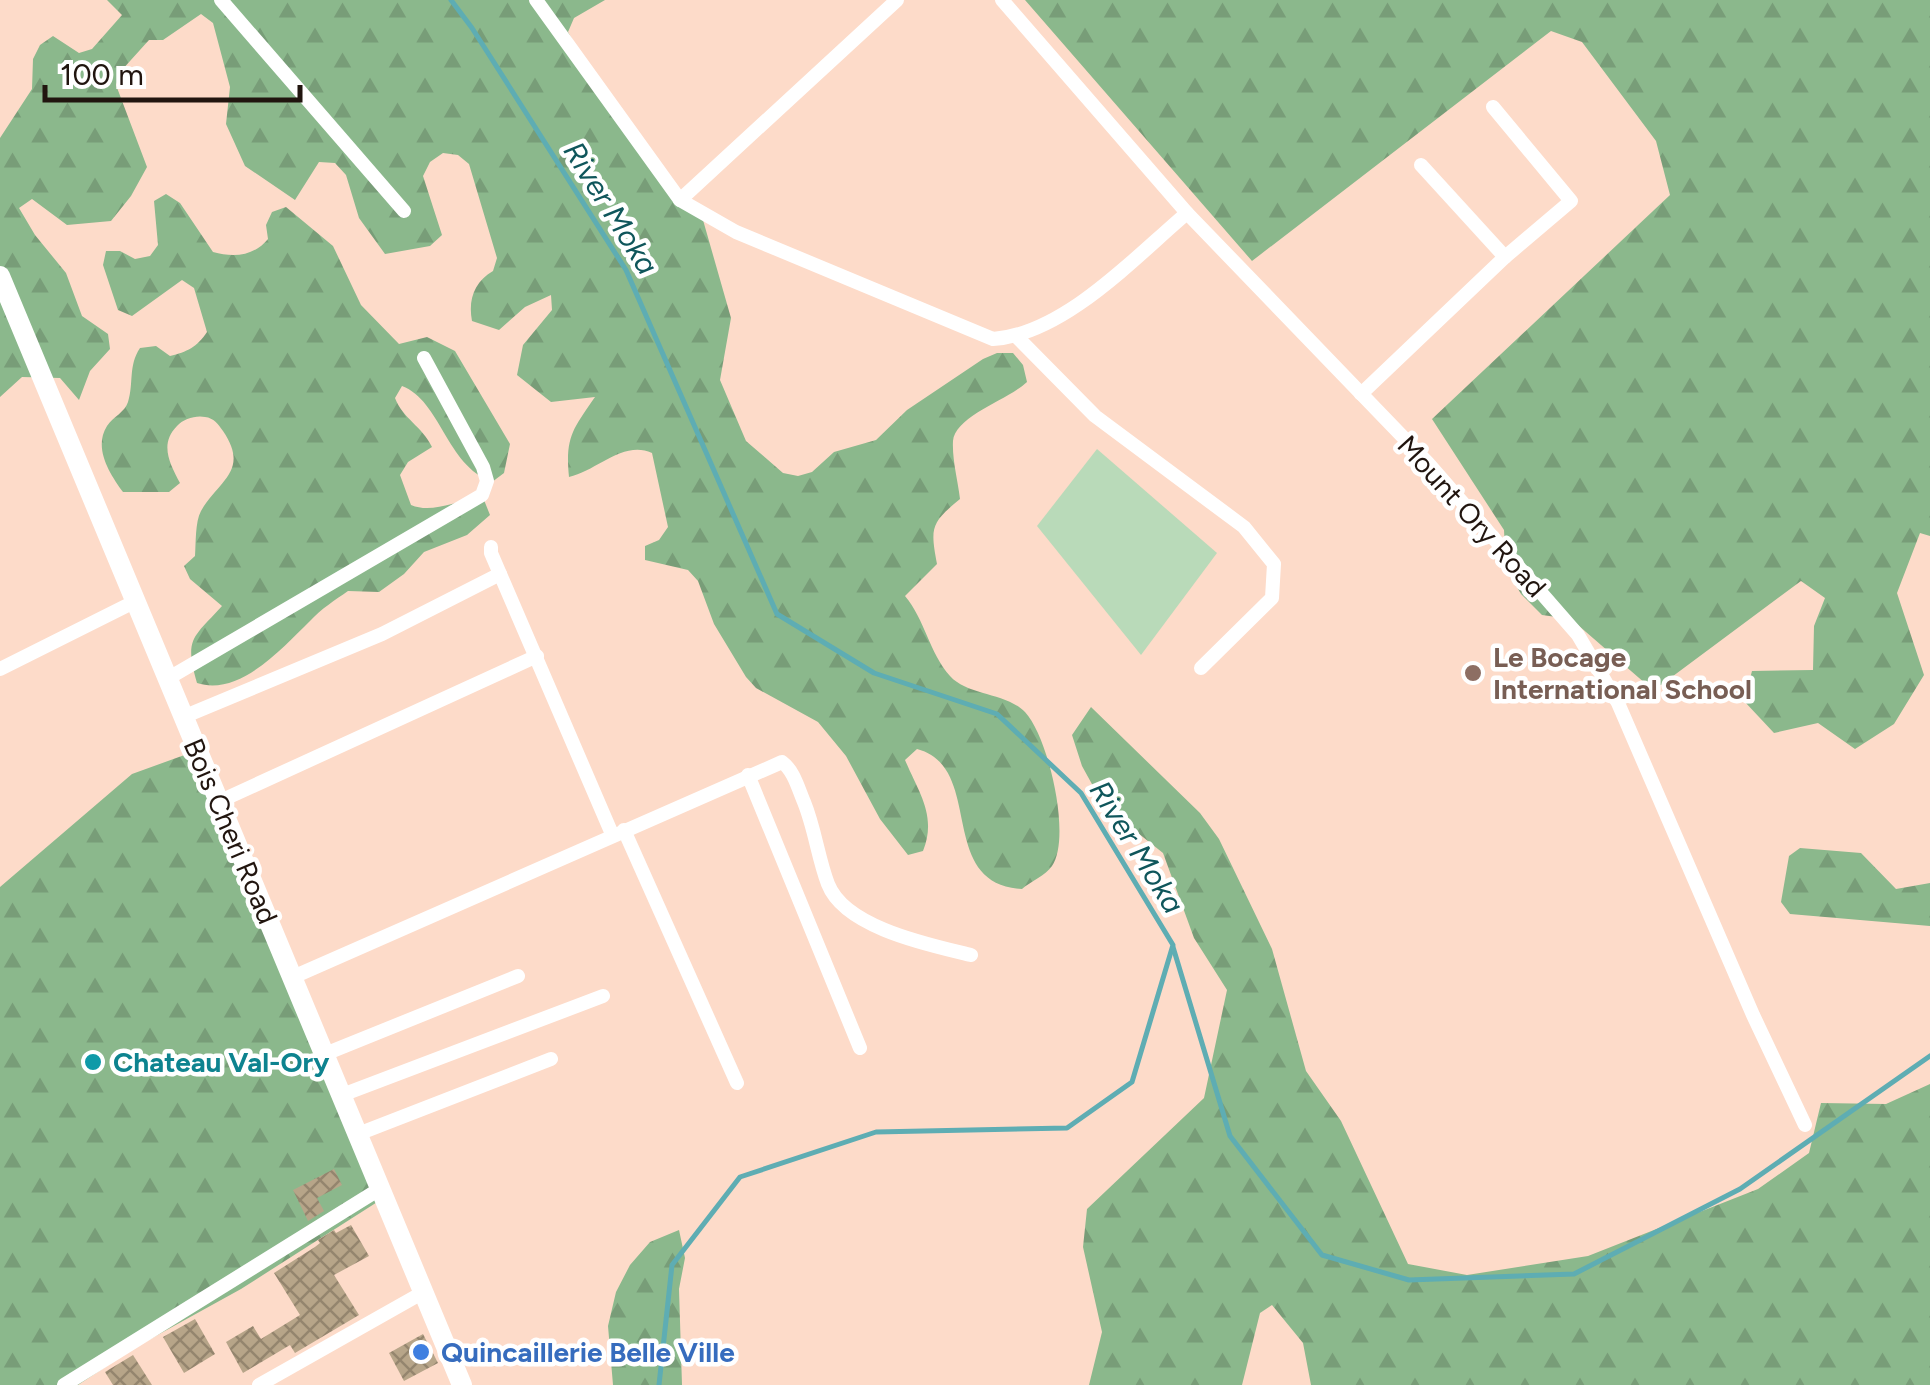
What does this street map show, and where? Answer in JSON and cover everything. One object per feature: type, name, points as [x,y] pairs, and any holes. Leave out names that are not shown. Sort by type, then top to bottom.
[{"type":"main road","name":"Bois Cheri Road","points":[[0,276],[462,1385]]},
{"type":"street","points":[[220,0],[404,212]]},
{"type":"street","points":[[536,0],[680,200],[736,232],[993,339],[1018,337],[1064,314],[1187,213]]},
{"type":"street","points":[[680,200],[897,0]]},
{"type":"street","name":"Mount Ory Road","points":[[1002,0],[1187,213],[1428,463],[1578,635],[1618,704],[1805,1124]]},
{"type":"street","points":[[1361,394],[1505,257],[1571,201],[1492,106]]},
{"type":"street","points":[[1420,166],[1505,257]]},
{"type":"street","points":[[1018,337],[1096,416],[1244,527],[1274,564],[1272,598],[1201,668]]},
{"type":"street","points":[[167,678],[482,495],[487,481],[483,467],[424,358]]},
{"type":"street","points":[[492,547],[491,553],[537,656],[736,1084]]},
{"type":"street","points":[[183,717],[382,634],[500,574]]},
{"type":"street","points":[[0,670],[136,600]]},
{"type":"street","points":[[218,802],[537,656]]},
{"type":"street","points":[[293,977],[778,762],[787,765],[814,828],[829,886],[845,908],[871,923],[971,955]]},
{"type":"street","points":[[748,776],[860,1048]]},
{"type":"street","points":[[325,1054],[518,976]]},
{"type":"street","points":[[342,1095],[603,996]]},
{"type":"street","points":[[358,1134],[550,1059]]},
{"type":"street","points":[[64,1385],[378,1190]]},
{"type":"street","points":[[259,1385],[422,1293]]},
{"type":"green space","points":[[107,0],[605,0],[574,18],[568,32],[608,102],[703,220],[731,318],[720,380],[746,441],[783,473],[798,476],[812,472],[834,452],[876,440],[907,410],[983,359],[997,353],[1013,353],[1023,365],[1027,382],[972,416],[956,432],[953,448],[960,499],[935,527],[937,564],[905,596],[950,676],[966,687],[1017,706],[1034,724],[1055,787],[1059,833],[1052,866],[1022,889],[995,882],[979,868],[969,847],[950,778],[938,760],[917,749],[905,760],[924,805],[928,827],[923,851],[908,855],[880,819],[846,756],[818,722],[756,688],[746,677],[714,624],[698,581],[688,570],[645,560],[645,546],[659,540],[668,527],[652,453],[620,453],[569,477],[572,434],[595,397],[551,402],[517,375],[523,345],[552,310],[551,295],[525,307],[499,330],[472,321],[474,292],[493,271],[497,258],[469,164],[458,155],[443,153],[430,162],[423,176],[442,235],[430,246],[385,254],[359,218],[346,175],[335,163],[319,162],[295,200],[245,166],[226,124],[230,87],[213,23],[201,14],[163,40],[149,40],[121,71],[116,85],[147,167],[111,221],[67,225],[32,199],[19,208],[66,273],[82,316],[108,334],[110,349],[90,371],[79,400],[60,378],[22,377],[0,397],[0,138],[32,89],[33,59],[40,45],[53,36],[79,53],[92,49],[122,15]]},
{"type":"green space","points":[[1025,0],[1930,0],[1930,536],[1920,533],[1897,593],[1924,675],[1894,724],[1855,749],[1818,723],[1774,733],[1744,701],[1752,671],[1813,670],[1814,626],[1825,598],[1801,581],[1661,685],[1646,684],[1571,619],[1542,615],[1521,594],[1506,568],[1504,530],[1432,419],[1670,195],[1656,141],[1582,42],[1551,31],[1252,261]]},
{"type":"green space","points":[[166,194],[180,203],[213,252],[228,255],[250,252],[262,245],[268,239],[266,225],[272,212],[286,207],[333,246],[361,305],[399,344],[427,337],[455,351],[510,444],[504,473],[492,482],[464,462],[426,405],[402,386],[395,398],[398,405],[432,447],[408,462],[400,475],[411,505],[429,508],[484,500],[490,515],[467,535],[424,552],[404,574],[379,592],[348,591],[260,667],[229,683],[213,685],[197,683],[192,647],[198,633],[222,606],[190,579],[184,566],[195,556],[201,511],[233,466],[231,445],[211,419],[194,417],[180,424],[167,447],[180,483],[169,492],[123,492],[102,452],[107,426],[128,402],[134,361],[140,348],[156,346],[170,356],[191,348],[207,332],[194,288],[182,280],[132,316],[118,310],[103,265],[106,251],[120,251],[135,259],[150,256],[158,245],[154,201]]},
{"type":"green space","points":[[1097,449],[1217,553],[1141,655],[1037,526]]},
{"type":"green space","points":[[1091,707],[1200,813],[1219,839],[1272,949],[1306,1071],[1341,1121],[1408,1264],[1467,1275],[1588,1256],[1758,1189],[1809,1153],[1821,1103],[1886,1104],[1930,1084],[1930,1385],[1311,1385],[1303,1343],[1272,1305],[1260,1313],[1242,1385],[1089,1385],[1102,1332],[1083,1247],[1087,1209],[1204,1098],[1227,990],[1194,938],[1163,853],[1104,806],[1082,766],[1072,735]]},
{"type":"green space","points":[[190,753],[382,1199],[241,1289],[134,1348],[78,1385],[0,1385],[0,887],[132,774]]},
{"type":"green space","points":[[1800,848],[1861,853],[1896,889],[1930,883],[1930,926],[1790,914],[1781,902],[1789,856]]},
{"type":"green space","points":[[679,1230],[685,1258],[679,1289],[682,1385],[613,1385],[608,1326],[616,1292],[630,1265],[650,1242]]},
{"type":"building","points":[[334,1169],[342,1185],[317,1198],[324,1211],[308,1221],[293,1190]]},
{"type":"building","points":[[351,1225],[369,1256],[334,1275],[359,1315],[295,1353],[290,1345],[243,1373],[226,1342],[253,1326],[261,1339],[300,1315],[274,1273],[334,1230],[336,1233]]},
{"type":"building","points":[[195,1319],[215,1354],[184,1373],[163,1337]]},
{"type":"building","points":[[423,1334],[438,1363],[404,1381],[389,1353]]},
{"type":"building","points":[[133,1355],[152,1385],[113,1385],[105,1372]]},
{"type":"waterway","name":"River Moka","points":[[451,0],[626,270],[777,614],[874,673],[997,714],[1081,793],[1173,945],[1132,1082],[1067,1128],[876,1132],[740,1177],[672,1265],[659,1385]]},
{"type":"waterway","points":[[1173,947],[1230,1136],[1322,1255],[1409,1280],[1574,1274],[1740,1189],[1930,1056]]},
{"type":"place","name":"Le Bocage International School","points":[[1473,673]]},
{"type":"place","name":"Chateau Val-Ory","points":[[93,1062]]},
{"type":"place","name":"Quincaillerie Belle Ville","points":[[421,1352]]}]
